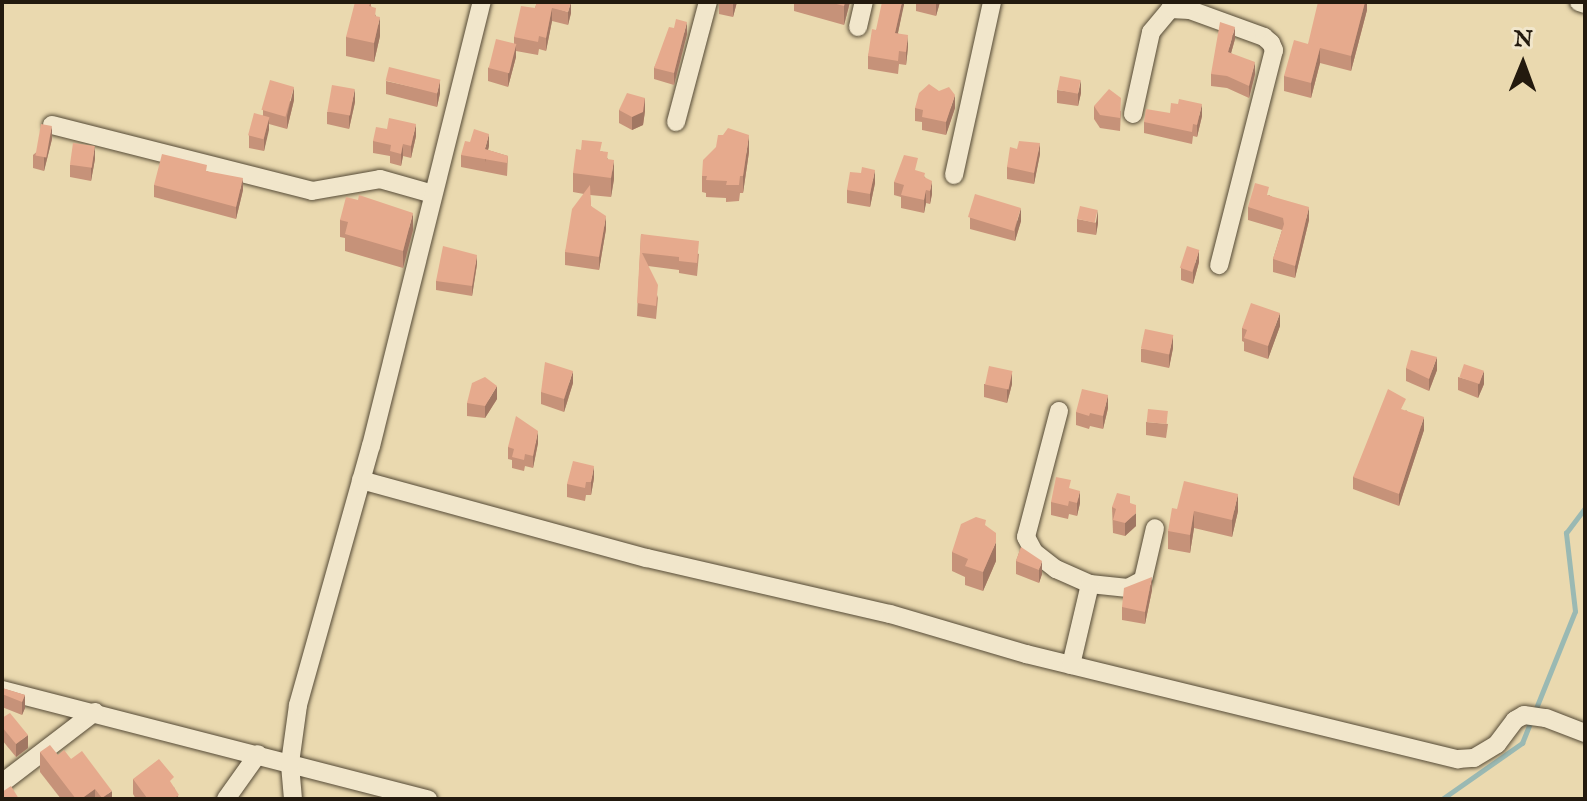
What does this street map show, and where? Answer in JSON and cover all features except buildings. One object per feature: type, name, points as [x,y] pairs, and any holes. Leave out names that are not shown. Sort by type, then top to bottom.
[{"type":"street","points":[[293,799],[290,763],[298,705],[361,480],[482,2]]},
{"type":"street","points":[[676,122],[708,2]]},
{"type":"street","points":[[858,27],[864,2]]},
{"type":"street","points":[[954,175],[992,2]]},
{"type":"street","points":[[1579,2],[1585,4]]},
{"type":"street","points":[[1133,114],[1151,32],[1170,9],[1191,6],[1264,37],[1274,50],[1219,265]]},
{"type":"street","points":[[52,125],[312,191],[380,179],[433,194]]},
{"type":"street","points":[[1059,411],[1026,537],[1034,552],[1056,569],[1090,584],[1128,588],[1143,580],[1155,528]]},
{"type":"street","points":[[361,480],[647,558],[890,614],[1071,665],[1458,759],[1474,758],[1497,744],[1515,720],[1524,715],[1546,718],[1585,733]]},
{"type":"street","points":[[1071,665],[1090,584]]},
{"type":"street","points":[[2,690],[428,799]]},
{"type":"street","points":[[2,783],[95,712]]},
{"type":"street","points":[[226,799],[258,754]]},
{"type":"waterway","points":[[1442,799],[1522,743],[1575,611],[1566,533],[1585,508]]}]
